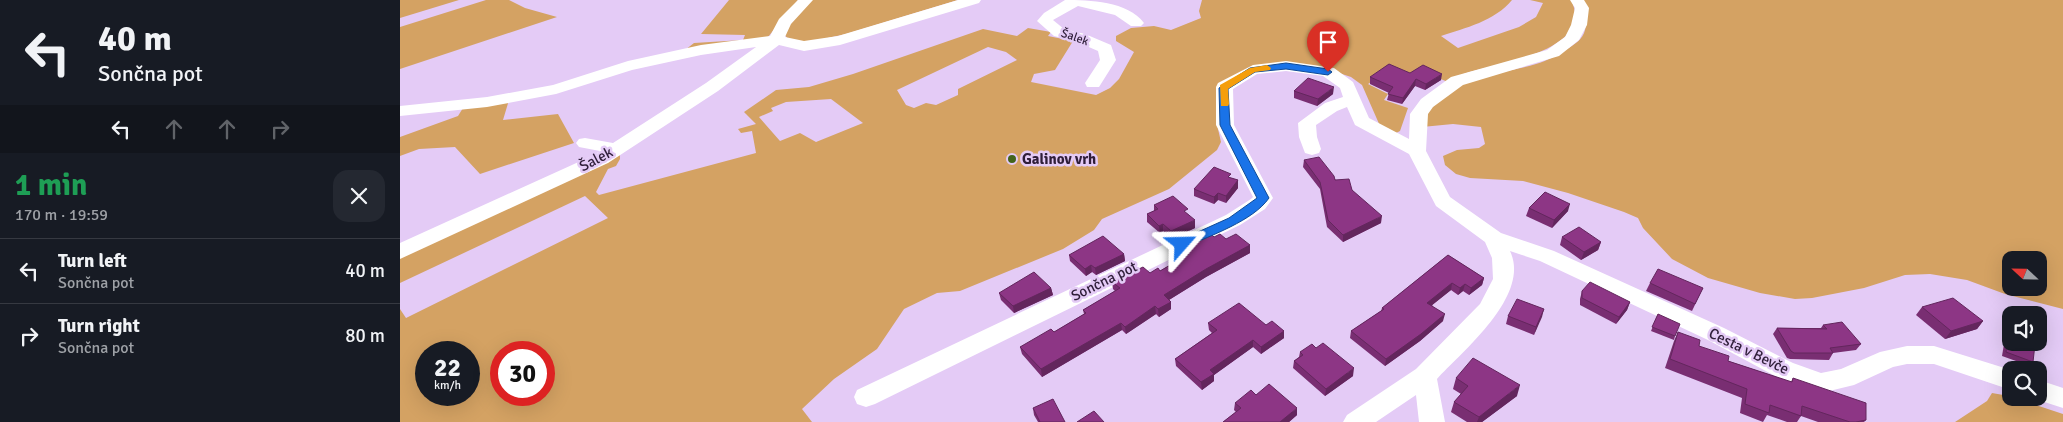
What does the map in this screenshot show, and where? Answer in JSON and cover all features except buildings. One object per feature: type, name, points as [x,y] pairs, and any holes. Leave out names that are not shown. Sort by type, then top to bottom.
[{"type":"street","points":[[776,40],[784,22],[806,0]]},
{"type":"street","points":[[400,111],[487,102],[556,89],[628,66],[701,50],[776,40],[804,46],[840,40],[974,0]]},
{"type":"street","name":"Šalek","points":[[1093,83],[1108,60],[1104,48],[1078,37],[1059,33],[1045,21],[1049,16],[1074,0],[1120,12],[1136,23]]},
{"type":"street","points":[[1417,151],[1419,114],[1427,103],[1456,81],[1553,53],[1571,40],[1579,25],[1582,8],[1577,0]]},
{"type":"street","name":"Šalek","points":[[400,252],[601,159],[712,87],[776,40]]},
{"type":"street","name":"Sončna pot","points":[[866,398],[1233,220],[1258,204],[1263,198],[1225,125],[1224,88],[1253,70],[1286,66],[1328,72],[1347,86],[1361,121],[1417,151]]},
{"type":"street","points":[[1312,149],[1307,124],[1331,107],[1352,99]]},
{"type":"street","points":[[585,143],[616,149]]},
{"type":"street","name":"Cesta v Bevče","points":[[1417,151],[1443,201],[1494,238],[1547,256],[1716,334],[1785,370],[1821,383],[1845,378],[1888,359],[1916,355],[1934,355],[2002,377]]},
{"type":"street","points":[[1356,422],[1425,376],[1490,309],[1504,279],[1503,258],[1494,238]]},
{"type":"street","points":[[1425,376],[1432,422]]},
{"type":"street","points":[[2047,393],[2063,398]]},
{"type":"shaded area","points":[[400,0],[459,0],[400,18]]},
{"type":"shaded area","points":[[486,0],[509,0],[525,8],[557,17],[400,69],[400,27]]},
{"type":"shaded area","points":[[729,0],[798,0],[768,37],[685,50],[694,43],[743,40],[745,35],[701,34]]},
{"type":"shaded area","points":[[809,0],[958,0],[846,34],[805,43],[789,40],[782,32]]},
{"type":"shaded area","points":[[1202,0],[1512,0],[1488,19],[1441,36],[1458,48],[1519,27],[1536,17],[1543,3],[1530,0],[1571,0],[1575,16],[1571,30],[1559,41],[1544,50],[1526,57],[1470,72],[1448,82],[1421,71],[1410,79],[1389,71],[1368,84],[1388,94],[1384,100],[1408,108],[1400,131],[1394,134],[1380,126],[1362,85],[1351,77],[1309,66],[1257,72],[1229,89],[1218,129],[1221,142],[1217,150],[1169,189],[1102,219],[1094,230],[1063,249],[960,291],[937,293],[904,309],[877,349],[834,379],[802,409],[812,422],[400,422],[400,309],[406,318],[608,218],[585,196],[400,283],[400,256],[620,155],[616,166],[608,169],[596,192],[599,195],[756,153],[752,131],[741,133],[738,129],[756,124],[744,112],[776,90],[809,87],[853,74],[983,29],[1017,36],[1028,28],[1051,32],[1048,36],[1073,41],[1055,70],[1034,74],[1031,82],[1096,95],[1110,88],[1119,79],[1134,52],[1116,41],[1116,36],[1131,28],[1154,26],[1171,30],[1201,18],[1199,11]],"holes":[[[988,47],[1006,52],[1017,60],[958,89],[958,95],[936,105],[926,103],[914,108],[906,105],[897,90]],[[831,99],[863,123],[816,142],[800,133],[780,141],[759,117],[773,111],[771,108],[786,102]]]},
{"type":"shaded area","points":[[1582,0],[2063,0],[2063,309],[2013,296],[2048,296],[2048,251],[2002,251],[2002,293],[1967,280],[1930,274],[1905,275],[1864,288],[1812,298],[1795,299],[1760,293],[1708,278],[1672,259],[1643,228],[1638,218],[1624,212],[1568,193],[1523,181],[1470,178],[1456,174],[1445,165],[1443,156],[1457,150],[1479,148],[1485,144],[1481,127],[1453,124],[1422,127],[1428,111],[1438,98],[1452,89],[1485,76],[1540,63],[1552,58],[1580,39],[1585,30],[1586,19]]},
{"type":"shaded area","points":[[509,100],[503,120],[558,114],[574,143],[480,174],[455,147],[419,149],[400,156],[400,137],[458,116],[463,108]]},
{"type":"shaded area","points":[[1992,393],[2002,395],[2002,406],[2039,406],[2063,414],[2063,422],[1955,422],[1987,401]]},
{"type":"slow traffic","points":[[1224,104],[1224,88],[1253,70],[1267,68]]},
{"type":"place","name":"Galinov vrh","points":[[1012,159]]},
{"type":"route","points":[[1182,244],[1233,220],[1258,204],[1263,198],[1240,158],[1225,125],[1224,88],[1253,70],[1286,66],[1328,72]]}]
